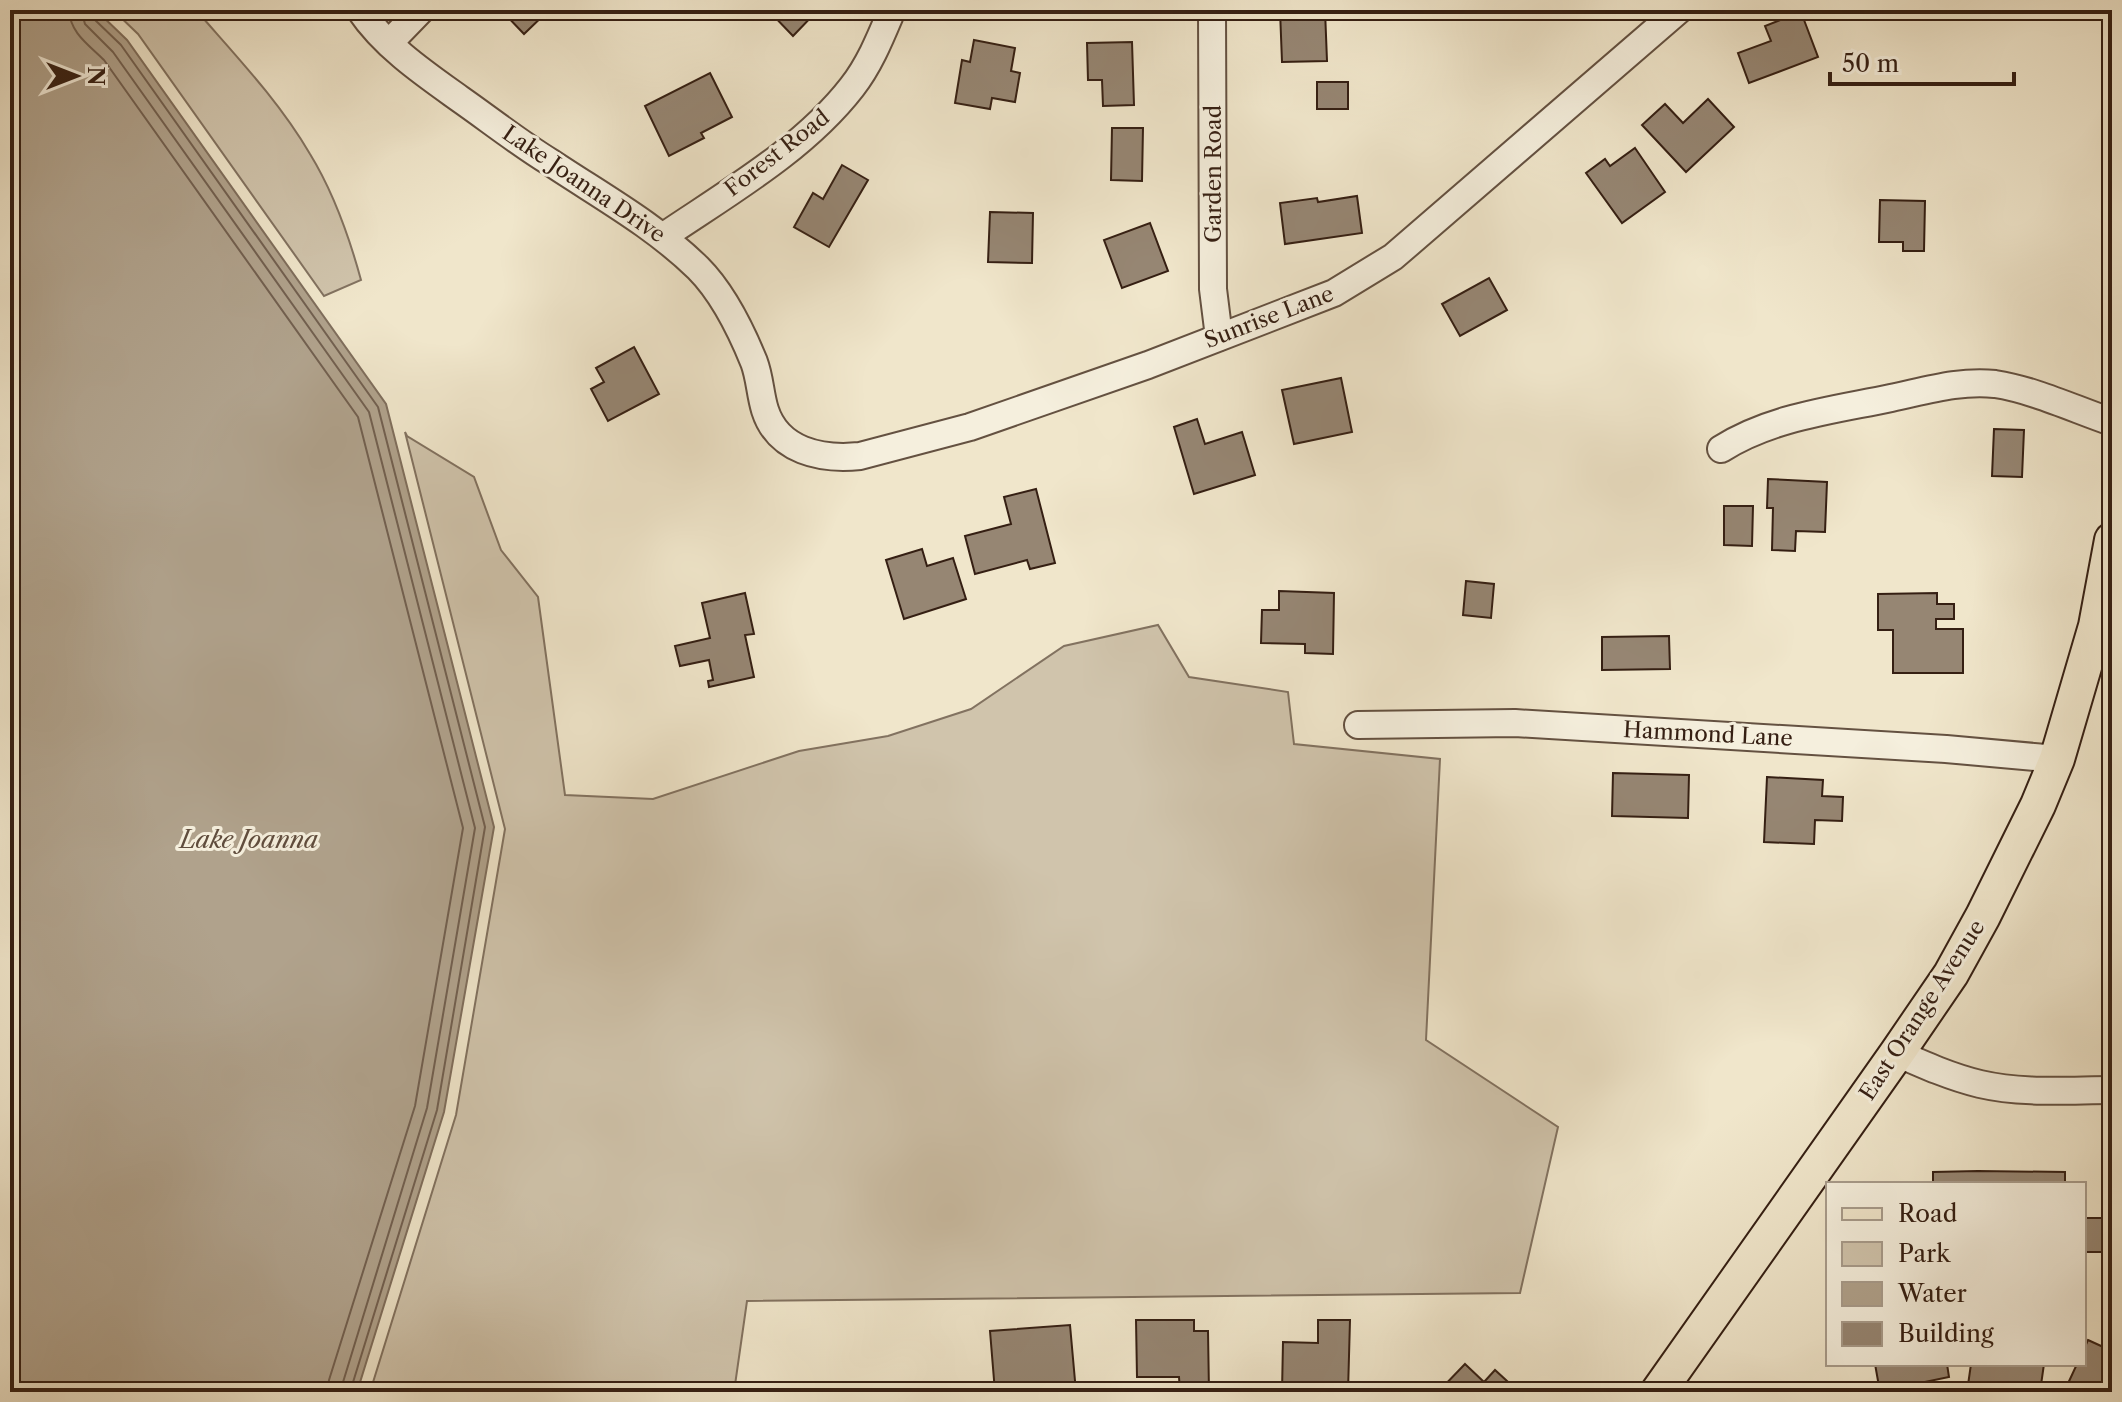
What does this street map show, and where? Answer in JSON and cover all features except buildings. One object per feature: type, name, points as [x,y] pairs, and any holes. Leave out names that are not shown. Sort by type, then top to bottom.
[{"type":"main road","name":"East Orange Avenue","points":[[1658,1392],[1951,974],[1983,916],[2038,805],[2057,759],[2096,626],[2112,540]]},
{"type":"street","name":"Lake Joanna Drive","points":[[360,10],[389,43],[430,77],[545,159],[664,236],[701,272],[728,308],[754,362],[764,408],[780,437]]},
{"type":"street","points":[[389,43],[421,10]]},
{"type":"street","name":"Forest Road","points":[[664,236],[795,144],[827,116],[854,84],[877,46],[892,10]]},
{"type":"street","name":"Garden Road","points":[[1212,10],[1213,289],[1219,337]]},
{"type":"street","name":"Sunrise Lane","points":[[780,437],[792,446],[826,456],[860,456],[970,427],[1148,365],[1334,293],[1393,257],[1679,10]]},
{"type":"street","points":[[1721,449],[1739,437],[1772,425],[1965,383],[1997,385],[2026,392],[2112,422]]},
{"type":"street","name":"Hammond Lane","points":[[1358,725],[1515,723],[1946,749],[2057,759]]},
{"type":"street","points":[[1897,1053],[1944,1074],[1981,1085],[2021,1090],[2112,1090]]},
{"type":"green space","points":[[113,10],[196,10],[271,97],[298,134],[340,215],[361,280],[324,296],[138,34]]},
{"type":"green space","points":[[405,432],[474,477],[501,550],[538,597],[565,795],[653,799],[799,751],[888,736],[971,709],[1064,646],[1158,625],[1189,677],[1288,692],[1294,744],[1440,759],[1426,1040],[1558,1127],[1520,1293],[747,1301],[734,1392],[370,1392],[456,1115],[505,829]]},
{"type":"water","name":"Lake Joanna","points":[[10,10],[96,10],[127,40],[386,404],[494,827],[444,1112],[357,1392],[10,1392]]}]
